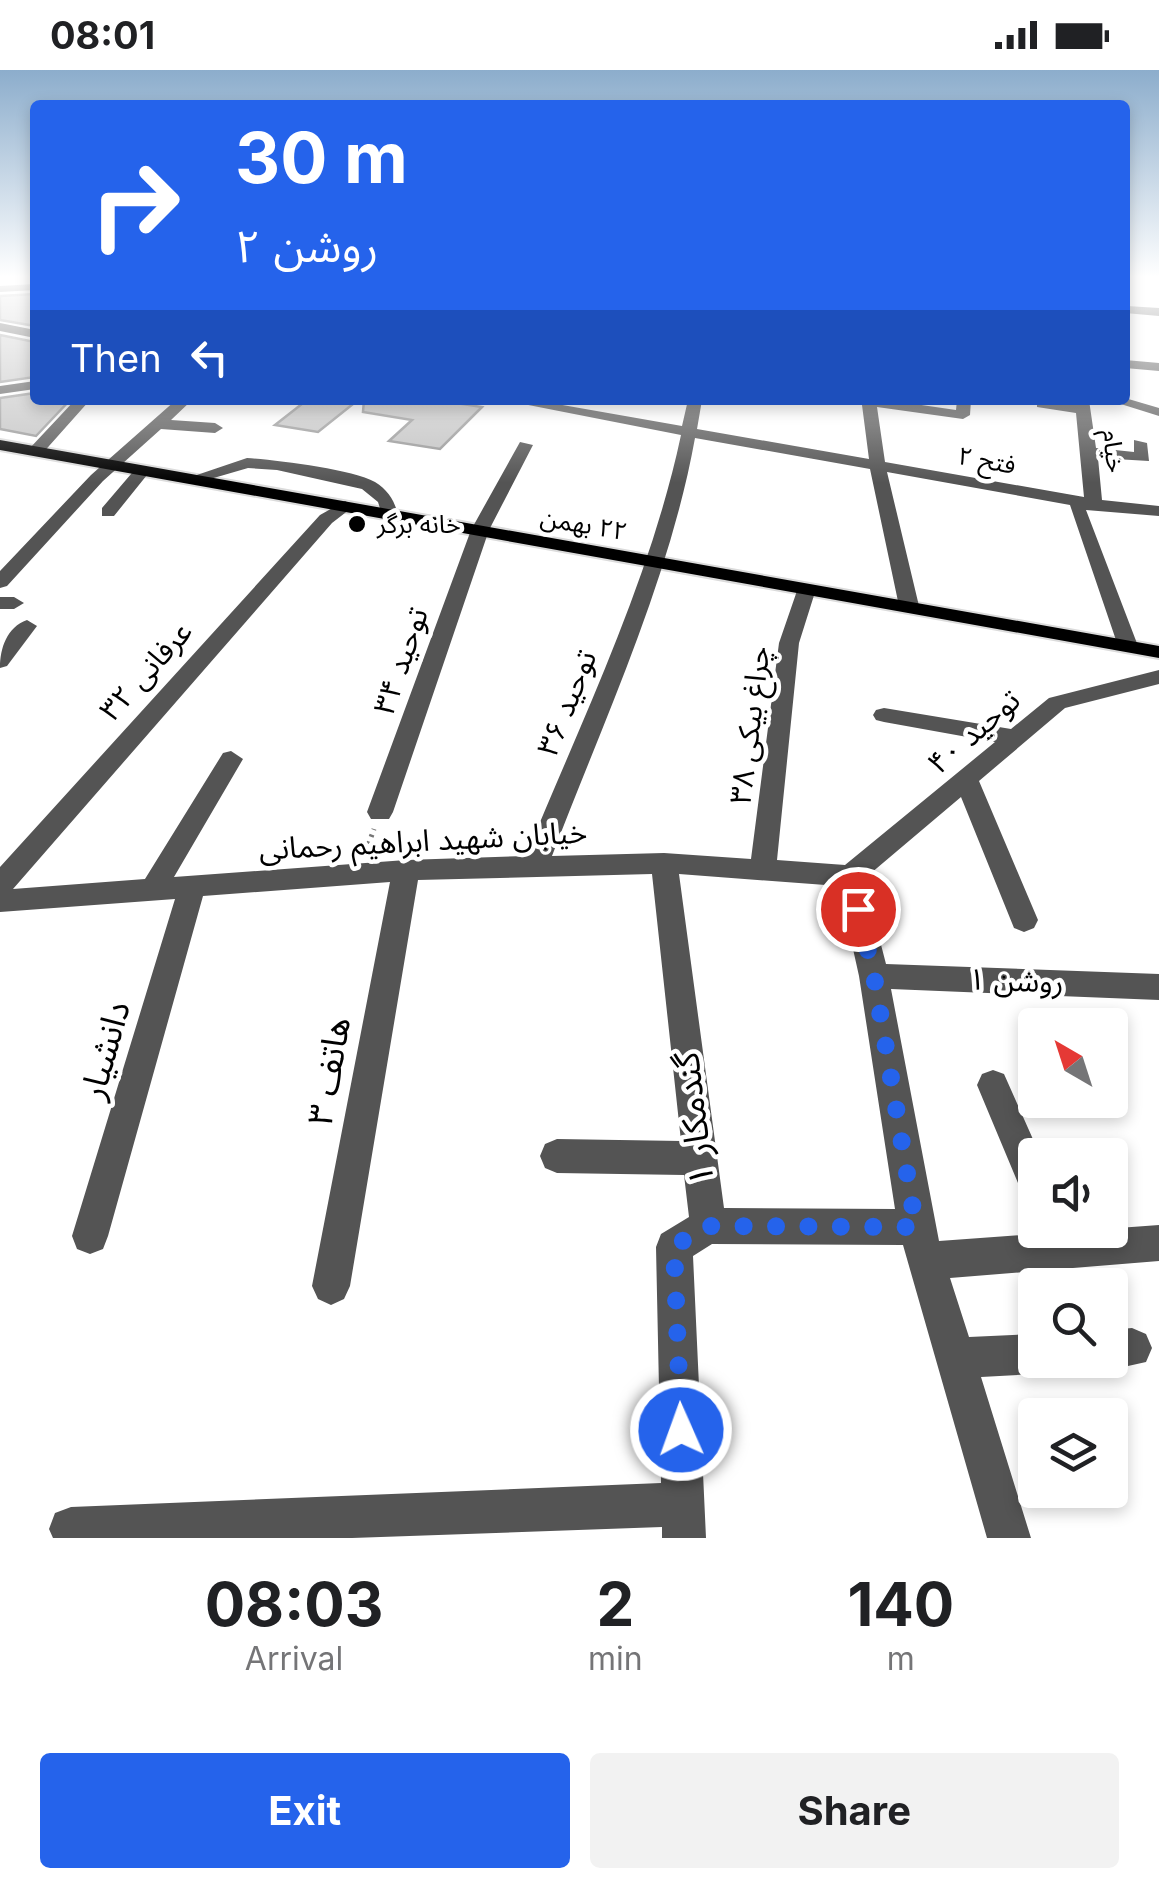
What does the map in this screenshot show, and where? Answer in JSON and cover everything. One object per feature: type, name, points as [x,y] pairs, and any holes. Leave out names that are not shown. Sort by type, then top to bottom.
[{"type":"main road","name":"٢٢ بهمن","points":[[0,445],[1159,652]]},
{"type":"street","points":[[1130,364],[1159,366]]},
{"type":"street","points":[[1136,378],[1159,381]]},
{"type":"street","points":[[0,390],[30,386]]},
{"type":"street","points":[[1130,404],[1159,412]]},
{"type":"street","points":[[36,452],[78,405]]},
{"type":"street","points":[[0,582],[111,464],[179,405]]},
{"type":"street","points":[[538,405],[689,432],[880,475],[938,494]]},
{"type":"street","name":"توحید ۳۶","points":[[535,866],[654,562],[677,493],[693,405]]},
{"type":"street","points":[[866,405],[909,606]]},
{"type":"street","points":[[895,405],[963,414],[964,405]]},
{"type":"street","points":[[1048,405],[1098,413]]},
{"type":"street","name":"خیام","points":[[1086,503],[1095,498],[1089,452],[1098,413]]},
{"type":"street","points":[[158,424],[216,428]]},
{"type":"street","points":[[1089,452],[1143,458],[1140,443]]},
{"type":"street","name":"توحید ۳۴","points":[[380,812],[480,530],[526,445]]},
{"type":"street","points":[[192,479],[247,463],[277,466],[368,485],[386,500],[389,514]]},
{"type":"street","points":[[108,512],[144,470]]},
{"type":"street","name":"فتح ۲","points":[[880,475],[963,474],[1086,503],[1159,510]]},
{"type":"street","points":[[1086,503],[1077,508],[1128,646]]},
{"type":"street","name":"عرفانی ۳۲","points":[[0,885],[326,519],[345,506]]},
{"type":"street","name":"چراغ بیکی ۳۸","points":[[763,870],[789,643],[806,589]]},
{"type":"street","points":[[4,650],[27,626]]},
{"type":"street","name":"توحید ۴۰","points":[[850,876],[1057,704],[1159,677]]},
{"type":"street","points":[[884,715],[1016,738]]},
{"type":"street","points":[[152,891],[231,758]]},
{"type":"street","points":[[968,781],[1024,920]]},
{"type":"street","name":"خیابان شهید ابراهیم رحمانی","points":[[0,901],[359,873],[535,866],[664,863],[850,876]]},
{"type":"street","name":"گندمکار ۱","points":[[664,863],[708,1226],[674,1246],[684,1521]]},
{"type":"street","name":"هاتف ۳","points":[[332,1286],[406,870]]},
{"type":"street","points":[[850,876],[874,976],[921,1244],[1009,1538]]},
{"type":"street","name":"دانشیار","points":[[90,1236],[192,886]]},
{"type":"street","name":"روشن ۱","points":[[874,976],[1159,987]]},
{"type":"street","points":[[994,1085],[1018,1142]]},
{"type":"street","points":[[557,1156],[698,1158]]},
{"type":"street","points":[[708,1226],[921,1244],[1018,1241]]},
{"type":"street","points":[[1128,1242],[1159,1243]]},
{"type":"street","points":[[955,1358],[1018,1355]]},
{"type":"street","points":[[71,1529],[684,1521]]},
{"type":"path","points":[[359,873],[380,812]]},
{"type":"building","points":[[0,346],[30,346],[30,378],[0,382]]},
{"type":"building","points":[[30,394],[30,405],[65,405],[36,436],[0,429],[0,398]]},
{"type":"building","points":[[301,405],[352,405],[318,432],[275,425]]},
{"type":"building","points":[[364,405],[482,407],[440,449],[389,441],[412,420],[363,412]]},
{"type":"place","name":"خانه برگر","points":[[357,524]]},
{"type":"route","points":[[681,1430],[674,1246],[708,1226],[916,1227],[874,976],[858,909]]}]
